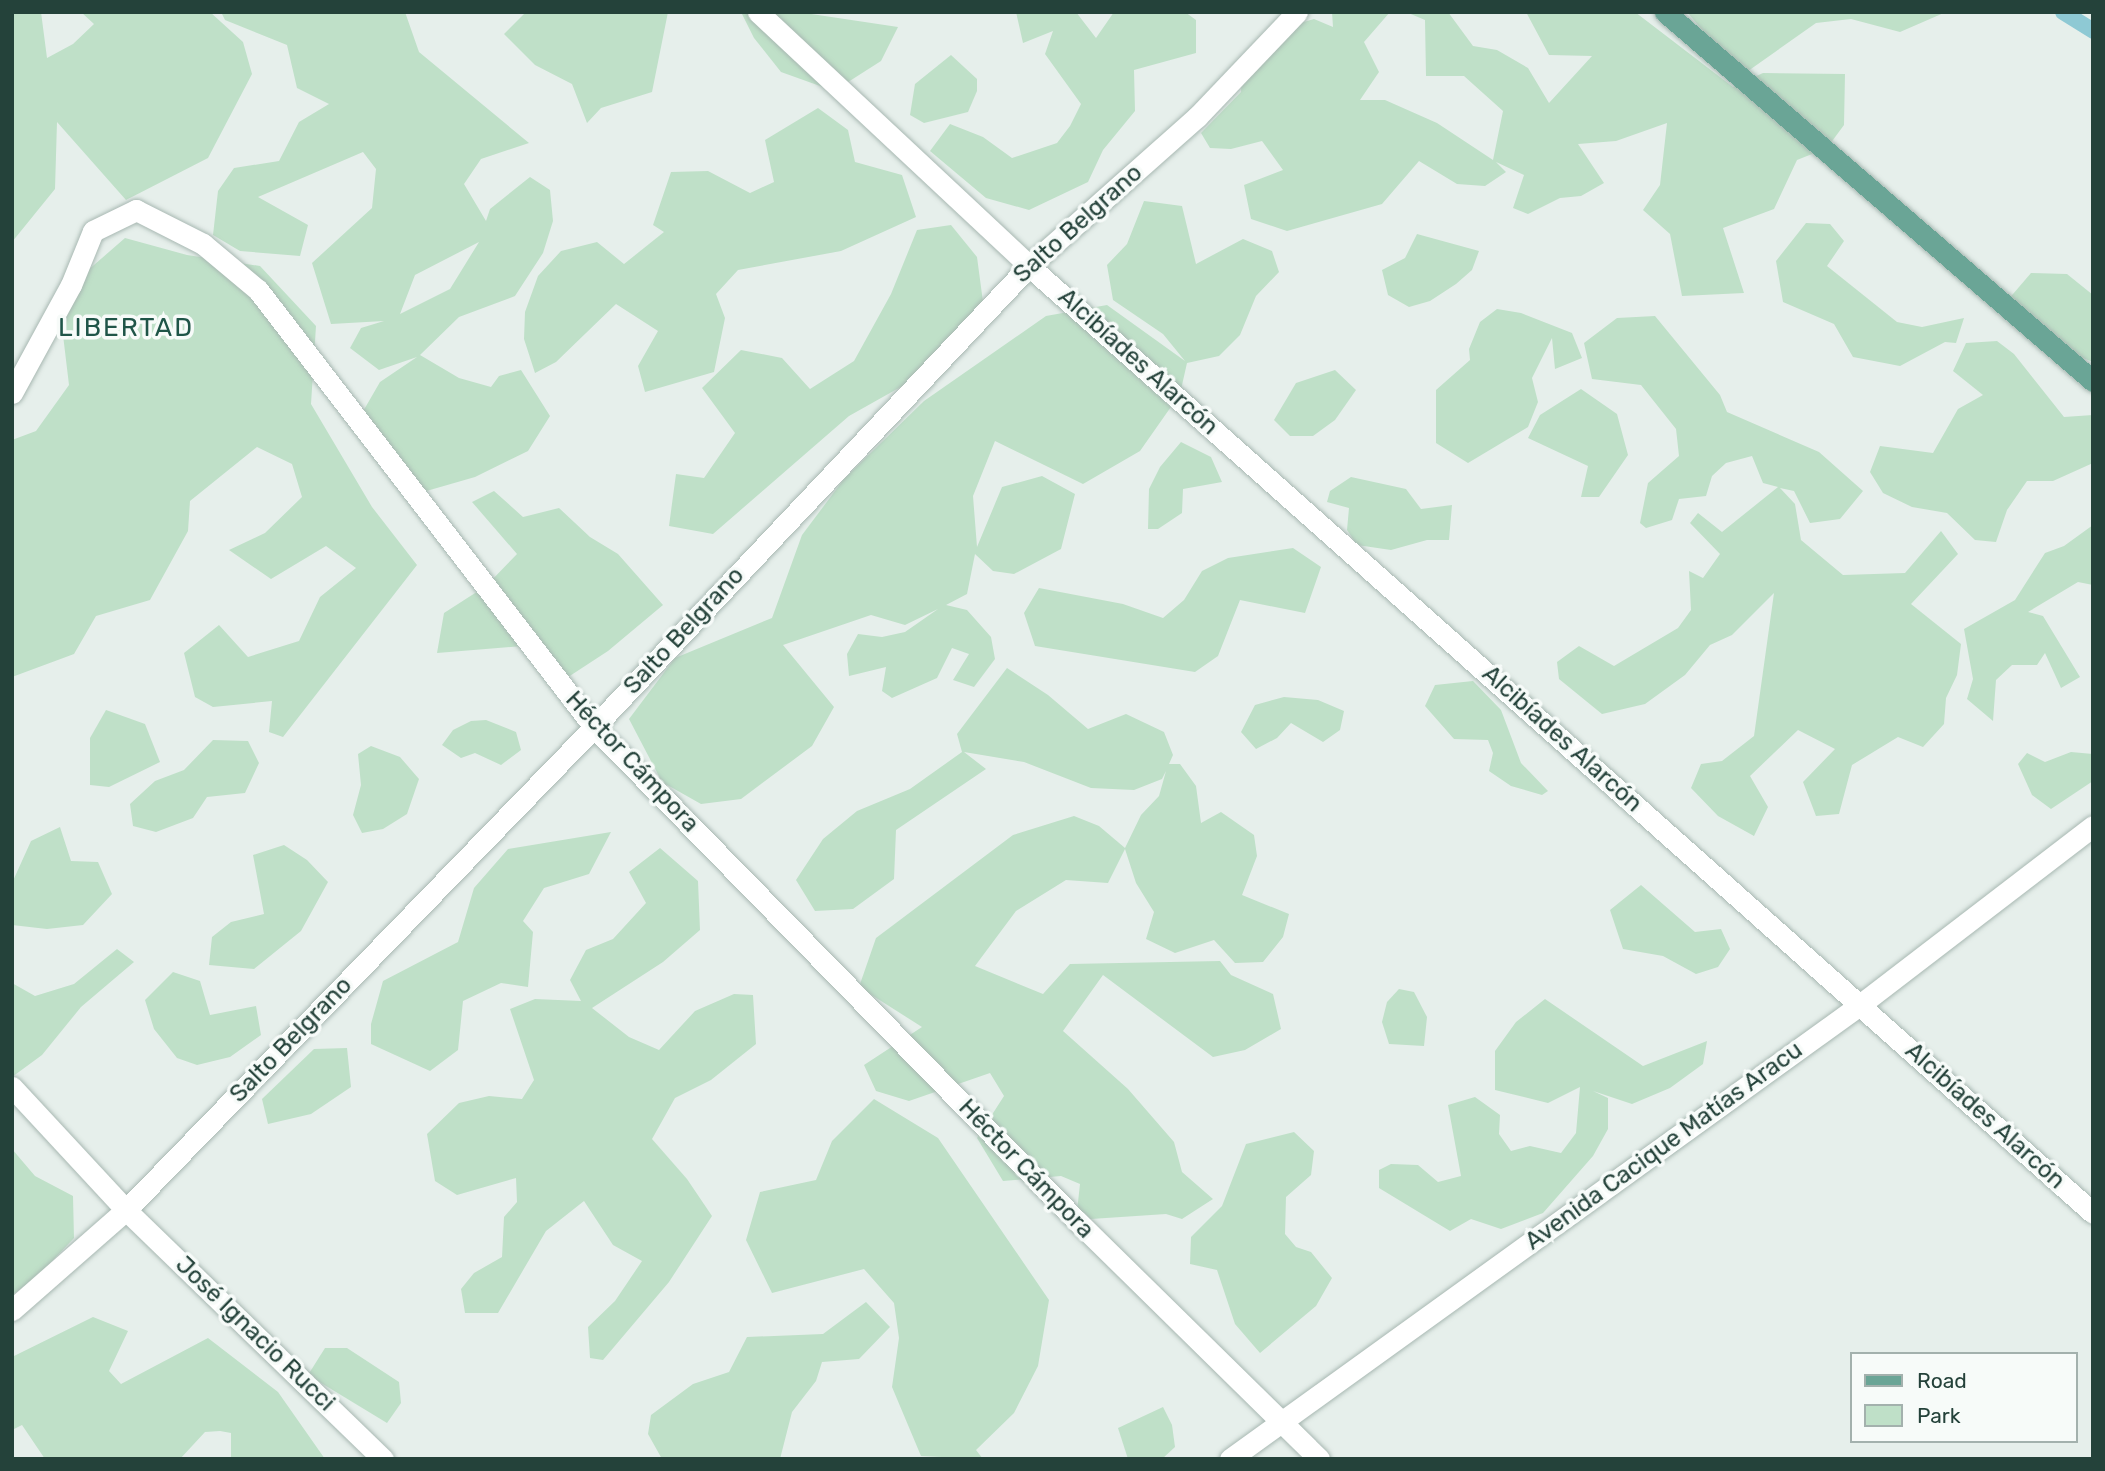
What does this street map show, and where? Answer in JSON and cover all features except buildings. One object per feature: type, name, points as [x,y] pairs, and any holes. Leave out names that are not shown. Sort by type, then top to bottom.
[{"type":"main road","points":[[1665,12],[2093,381]]},
{"type":"street","name":"Alcibíades Alarcón","points":[[758,12],[1029,266],[2093,1213]]},
{"type":"street","name":"Salto Belgrano","points":[[12,1310],[127,1210],[594,727],[1029,266],[1197,117],[1297,12]]},
{"type":"street","name":"Héctor Cámpora","points":[[12,393],[71,285],[93,231],[136,210],[203,244],[258,290],[594,727],[1279,1423],[1319,1459]]},
{"type":"street","name":"Avenida Cacique Matías Aracu","points":[[1230,1459],[1861,1004],[2093,826]]},
{"type":"street","name":"José Ignacio Rucci","points":[[12,1087],[127,1210],[383,1459]]},
{"type":"green space","points":[[12,12],[41,12],[47,58],[73,44],[94,24],[81,12],[210,12],[243,42],[252,74],[208,158],[126,200],[57,122],[55,189],[12,242]]},
{"type":"green space","points":[[221,12],[405,12],[419,52],[529,143],[481,159],[464,184],[486,221],[490,209],[530,177],[550,190],[553,221],[543,253],[515,296],[459,317],[420,355],[459,378],[491,387],[499,376],[521,370],[550,416],[528,451],[475,477],[423,492],[358,420],[380,382],[417,357],[379,370],[350,348],[361,328],[384,321],[331,324],[312,263],[372,208],[376,169],[363,152],[258,197],[308,225],[300,256],[240,251],[213,235],[218,191],[234,168],[279,161],[299,122],[329,104],[297,88],[287,45],[225,20]],"holes":[[[479,242],[450,289],[400,314],[415,275]]]},
{"type":"green space","points":[[526,12],[668,12],[652,92],[601,108],[587,123],[572,84],[535,65],[504,34]]},
{"type":"green space","points":[[741,12],[798,12],[898,27],[881,61],[834,91],[781,72],[754,38]]},
{"type":"green space","points":[[1016,12],[1076,12],[1096,38],[1114,12],[1185,12],[1196,20],[1196,53],[1134,70],[1135,111],[1103,150],[1088,182],[1029,210],[986,198],[930,151],[950,124],[983,137],[1012,158],[1057,143],[1070,126],[1081,104],[1045,54],[1053,31],[1023,43]]},
{"type":"green space","points":[[1332,12],[1390,12],[1364,42],[1379,72],[1360,100],[1385,100],[1437,123],[1493,160],[1503,111],[1464,76],[1426,76],[1425,20],[1406,12],[1448,12],[1473,46],[1497,50],[1528,68],[1549,103],[1592,56],[1549,55],[1526,12],[1635,12],[1733,87],[1763,73],[1845,74],[1844,125],[1827,148],[1797,160],[1774,209],[1723,228],[1744,293],[1682,296],[1670,234],[1643,210],[1660,185],[1667,123],[1616,141],[1578,144],[1604,183],[1581,196],[1560,198],[1528,214],[1513,208],[1524,175],[1496,162],[1506,172],[1485,186],[1457,184],[1419,161],[1382,204],[1287,231],[1251,219],[1244,185],[1283,170],[1262,141],[1231,149],[1210,148],[1201,133],[1241,92],[1242,74],[1277,30],[1314,19],[1333,27]]},
{"type":"green space","points":[[1687,12],[1946,12],[1900,32],[1851,19],[1816,23],[1741,76]]},
{"type":"green space","points":[[951,55],[977,79],[977,91],[968,112],[924,123],[910,115],[915,84]]},
{"type":"green space","points":[[818,108],[848,130],[855,162],[902,175],[916,217],[841,251],[738,270],[716,294],[725,318],[714,372],[645,392],[638,366],[658,331],[616,304],[556,362],[535,373],[524,339],[525,312],[538,276],[561,251],[597,242],[624,264],[664,232],[653,225],[671,172],[708,171],[750,193],[774,182],[765,140]]},
{"type":"green space","points":[[1144,201],[1182,206],[1196,264],[1243,239],[1272,251],[1279,272],[1256,296],[1240,335],[1219,356],[1187,363],[1180,394],[1140,451],[1083,484],[995,441],[973,496],[977,547],[1002,487],[1042,476],[1075,494],[1061,549],[1014,574],[993,571],[975,554],[967,594],[946,605],[967,610],[991,637],[995,659],[974,687],[953,680],[969,654],[952,648],[937,678],[892,698],[882,691],[886,667],[849,676],[847,654],[858,634],[882,637],[905,632],[938,609],[905,625],[871,615],[783,645],[834,707],[812,746],[741,799],[701,804],[662,782],[629,719],[675,658],[772,618],[802,535],[844,479],[924,401],[1046,316],[1107,305],[1185,361],[1163,334],[1113,300],[1107,265],[1127,244]]},
{"type":"green space","points":[[1806,223],[1830,224],[1844,241],[1827,266],[1897,322],[1922,327],[1964,318],[1956,343],[1945,342],[1900,366],[1853,357],[1834,324],[1783,302],[1776,261]]},
{"type":"green space","points":[[951,225],[977,257],[985,317],[938,366],[849,416],[713,534],[669,526],[676,474],[704,478],[735,433],[702,388],[741,350],[782,358],[810,389],[854,361],[891,294],[917,230]]},
{"type":"green space","points":[[1417,234],[1479,251],[1472,270],[1456,284],[1430,301],[1409,307],[1388,295],[1382,270],[1405,258]]},
{"type":"green space","points":[[125,238],[187,255],[260,266],[316,326],[311,404],[372,507],[417,565],[283,737],[269,732],[272,701],[213,707],[195,697],[184,653],[219,625],[248,657],[299,641],[320,597],[356,568],[326,546],[271,579],[229,550],[265,533],[302,497],[292,464],[257,447],[190,501],[188,531],[150,600],[96,616],[74,654],[12,677],[12,440],[36,431],[69,385],[63,335],[71,285]]},
{"type":"green space","points":[[2031,273],[2067,274],[2093,295],[2093,362],[2025,335],[2001,308]]},
{"type":"green space","points":[[1497,309],[1521,313],[1572,333],[1582,358],[1555,369],[1552,338],[1532,378],[1538,402],[1528,427],[1468,463],[1436,443],[1436,390],[1470,360],[1469,349],[1480,322]]},
{"type":"green space","points":[[1655,316],[1720,395],[1727,412],[1819,452],[1863,491],[1840,519],[1810,523],[1794,491],[1780,488],[1795,504],[1801,540],[1843,575],[1905,573],[1941,531],[1958,554],[1911,604],[1961,644],[1957,675],[1946,698],[1944,724],[1923,747],[1898,737],[1852,765],[1839,814],[1816,816],[1803,782],[1835,749],[1798,730],[1750,776],[1768,807],[1754,836],[1718,816],[1691,788],[1701,764],[1722,761],[1754,736],[1774,593],[1732,635],[1710,645],[1685,675],[1645,704],[1602,714],[1559,679],[1557,662],[1579,646],[1614,666],[1678,628],[1691,610],[1689,571],[1703,578],[1720,554],[1690,523],[1698,513],[1722,532],[1778,487],[1763,483],[1752,456],[1726,463],[1712,476],[1706,496],[1679,499],[1672,520],[1646,528],[1640,523],[1648,483],[1679,456],[1676,429],[1641,385],[1592,379],[1584,343],[1617,318]]},
{"type":"green space","points":[[1997,341],[2014,354],[2064,417],[2093,415],[2093,463],[2053,481],[2027,481],[2007,510],[1996,542],[1975,540],[1947,513],[1912,507],[1883,493],[1870,472],[1880,446],[1933,453],[1958,409],[1983,395],[1953,371],[1966,343]]},
{"type":"green space","points":[[1335,370],[1356,390],[1335,420],[1313,436],[1290,436],[1274,420],[1296,383]]},
{"type":"green space","points":[[1581,389],[1617,414],[1628,455],[1599,497],[1581,497],[1588,466],[1528,438],[1540,415]]},
{"type":"green space","points":[[1181,442],[1211,457],[1222,482],[1183,489],[1182,513],[1158,529],[1148,529],[1149,489],[1160,467]]},
{"type":"green space","points":[[1351,477],[1406,489],[1421,509],[1452,505],[1449,540],[1427,540],[1391,550],[1357,545],[1347,530],[1349,508],[1327,502],[1330,491]]},
{"type":"green space","points":[[494,491],[523,517],[559,508],[590,537],[618,554],[663,605],[608,651],[559,683],[522,646],[437,653],[444,613],[486,586],[517,554],[472,502]]},
{"type":"green space","points":[[2093,525],[2093,585],[2078,582],[2028,612],[2043,616],[2080,677],[2061,688],[2045,653],[2037,665],[2012,665],[1996,680],[1993,721],[1967,699],[1973,679],[1964,629],[2015,600],[2045,553],[2064,546]]},
{"type":"green space","points":[[1293,548],[1321,567],[1305,613],[1240,600],[1218,656],[1195,672],[1035,646],[1024,613],[1039,588],[1123,604],[1163,618],[1184,600],[1202,571],[1228,558]]},
{"type":"green space","points":[[1007,668],[1048,695],[1088,729],[1126,714],[1164,732],[1173,755],[1169,764],[1180,764],[1196,786],[1201,823],[1221,812],[1254,835],[1257,856],[1242,895],[1289,914],[1283,937],[1263,962],[1235,963],[1214,940],[1175,953],[1146,939],[1154,912],[1136,883],[1125,849],[1108,883],[1066,880],[1016,911],[975,966],[1043,994],[1070,964],[1220,961],[1231,975],[1273,994],[1281,1029],[1245,1050],[1213,1057],[1103,975],[1063,1031],[1128,1089],[1174,1142],[1182,1172],[1213,1199],[1182,1219],[1166,1214],[1076,1220],[1080,1184],[1061,1176],[1003,1181],[977,1138],[1004,1096],[990,1073],[909,1101],[876,1091],[864,1065],[922,1027],[859,987],[876,938],[1013,835],[1074,816],[1099,826],[1125,848],[1141,815],[1159,796],[1166,771],[1162,779],[1134,790],[1091,788],[1024,762],[964,752],[986,769],[896,830],[894,879],[853,909],[815,911],[796,880],[823,839],[857,811],[910,789],[962,752],[957,734]]},
{"type":"green space","points":[[1473,681],[1501,710],[1521,763],[1548,791],[1542,795],[1511,786],[1489,771],[1493,753],[1488,740],[1454,739],[1425,706],[1435,685]]},
{"type":"green space","points":[[1284,697],[1318,700],[1344,711],[1340,730],[1323,742],[1291,723],[1277,738],[1256,749],[1241,732],[1255,705]]},
{"type":"green space","points":[[106,710],[145,724],[160,762],[109,787],[90,785],[90,738]]},
{"type":"green space","points":[[486,720],[516,732],[521,750],[501,765],[475,753],[461,758],[442,745],[453,730],[471,721]]},
{"type":"green space","points":[[213,740],[248,741],[259,763],[245,793],[207,797],[193,818],[156,832],[133,826],[130,804],[155,781],[184,770]]},
{"type":"green space","points":[[371,746],[400,757],[419,779],[407,814],[383,829],[362,833],[353,815],[361,785],[358,754]]},
{"type":"green space","points":[[2071,752],[2093,754],[2093,781],[2051,809],[2032,795],[2018,764],[2027,753],[2045,762]]},
{"type":"green space","points":[[60,827],[71,861],[98,862],[112,894],[83,925],[47,929],[12,925],[12,883],[31,841]]},
{"type":"green space","points":[[611,832],[589,874],[544,888],[523,921],[533,932],[528,987],[501,983],[463,1001],[458,1050],[430,1071],[371,1044],[371,1024],[383,981],[458,942],[474,888],[508,849]]},
{"type":"green space","points":[[284,845],[307,860],[328,882],[301,931],[254,969],[209,965],[212,937],[231,922],[264,914],[253,855]]},
{"type":"green space","points":[[660,848],[698,881],[700,930],[663,962],[592,1008],[629,1037],[659,1050],[695,1011],[734,994],[753,995],[756,1044],[711,1080],[675,1098],[652,1139],[687,1179],[712,1216],[669,1282],[603,1360],[590,1358],[588,1327],[615,1301],[642,1261],[613,1245],[584,1201],[546,1231],[498,1313],[465,1313],[461,1289],[474,1273],[502,1257],[504,1217],[517,1202],[516,1178],[457,1195],[435,1181],[427,1134],[459,1103],[489,1096],[522,1099],[534,1080],[510,1009],[535,999],[581,1001],[570,980],[586,950],[613,939],[646,903],[629,872]]},
{"type":"green space","points":[[1641,885],[1695,932],[1721,929],[1730,949],[1718,967],[1696,974],[1663,956],[1623,949],[1610,910]]},
{"type":"green space","points":[[117,949],[134,962],[81,1007],[42,1055],[12,1077],[12,983],[35,996],[74,984]]},
{"type":"green space","points":[[173,972],[200,981],[210,1015],[256,1006],[261,1035],[230,1057],[197,1065],[177,1058],[154,1029],[145,1000]]},
{"type":"green space","points":[[1399,989],[1414,992],[1427,1017],[1424,1046],[1389,1044],[1382,1022],[1387,1002]]},
{"type":"green space","points":[[1545,999],[1643,1066],[1707,1041],[1703,1064],[1670,1088],[1632,1104],[1593,1091],[1608,1098],[1608,1129],[1593,1156],[1543,1213],[1501,1229],[1471,1219],[1450,1231],[1379,1188],[1379,1170],[1391,1164],[1418,1165],[1438,1182],[1461,1176],[1448,1105],[1475,1097],[1500,1115],[1499,1134],[1511,1151],[1530,1146],[1561,1153],[1576,1133],[1580,1087],[1548,1103],[1495,1090],[1495,1051],[1516,1022]]},
{"type":"green space","points":[[347,1048],[351,1087],[311,1114],[268,1124],[262,1099],[314,1049]]},
{"type":"green space","points":[[874,1099],[938,1138],[1049,1300],[1038,1366],[1014,1413],[976,1450],[983,1459],[921,1456],[892,1387],[899,1338],[894,1303],[864,1269],[772,1293],[746,1240],[760,1192],[816,1180],[832,1141]]},
{"type":"green space","points":[[1294,1132],[1314,1151],[1311,1175],[1286,1197],[1285,1234],[1296,1247],[1311,1252],[1332,1278],[1316,1306],[1260,1353],[1235,1324],[1217,1270],[1190,1264],[1191,1237],[1222,1206],[1246,1144]]},
{"type":"green space","points":[[12,1149],[35,1176],[73,1196],[74,1238],[36,1278],[12,1295]]},
{"type":"green space","points":[[866,1302],[890,1327],[859,1359],[822,1362],[816,1381],[792,1412],[780,1459],[662,1459],[648,1434],[651,1415],[693,1384],[729,1372],[747,1337],[823,1334]]},
{"type":"green space","points":[[93,1317],[128,1331],[109,1371],[121,1384],[208,1338],[278,1392],[325,1459],[231,1459],[231,1433],[220,1431],[205,1432],[180,1459],[45,1459],[22,1425],[12,1430],[12,1357]]},
{"type":"green space","points":[[325,1348],[347,1348],[399,1382],[401,1403],[387,1423],[308,1375]]},
{"type":"green space","points":[[1163,1407],[1172,1425],[1175,1447],[1162,1459],[1128,1459],[1118,1428]]},
{"type":"waterway","points":[[2063,12],[2093,31]]},
{"type":"district","name":"LIBERTAD","points":[[126,328]]}]
